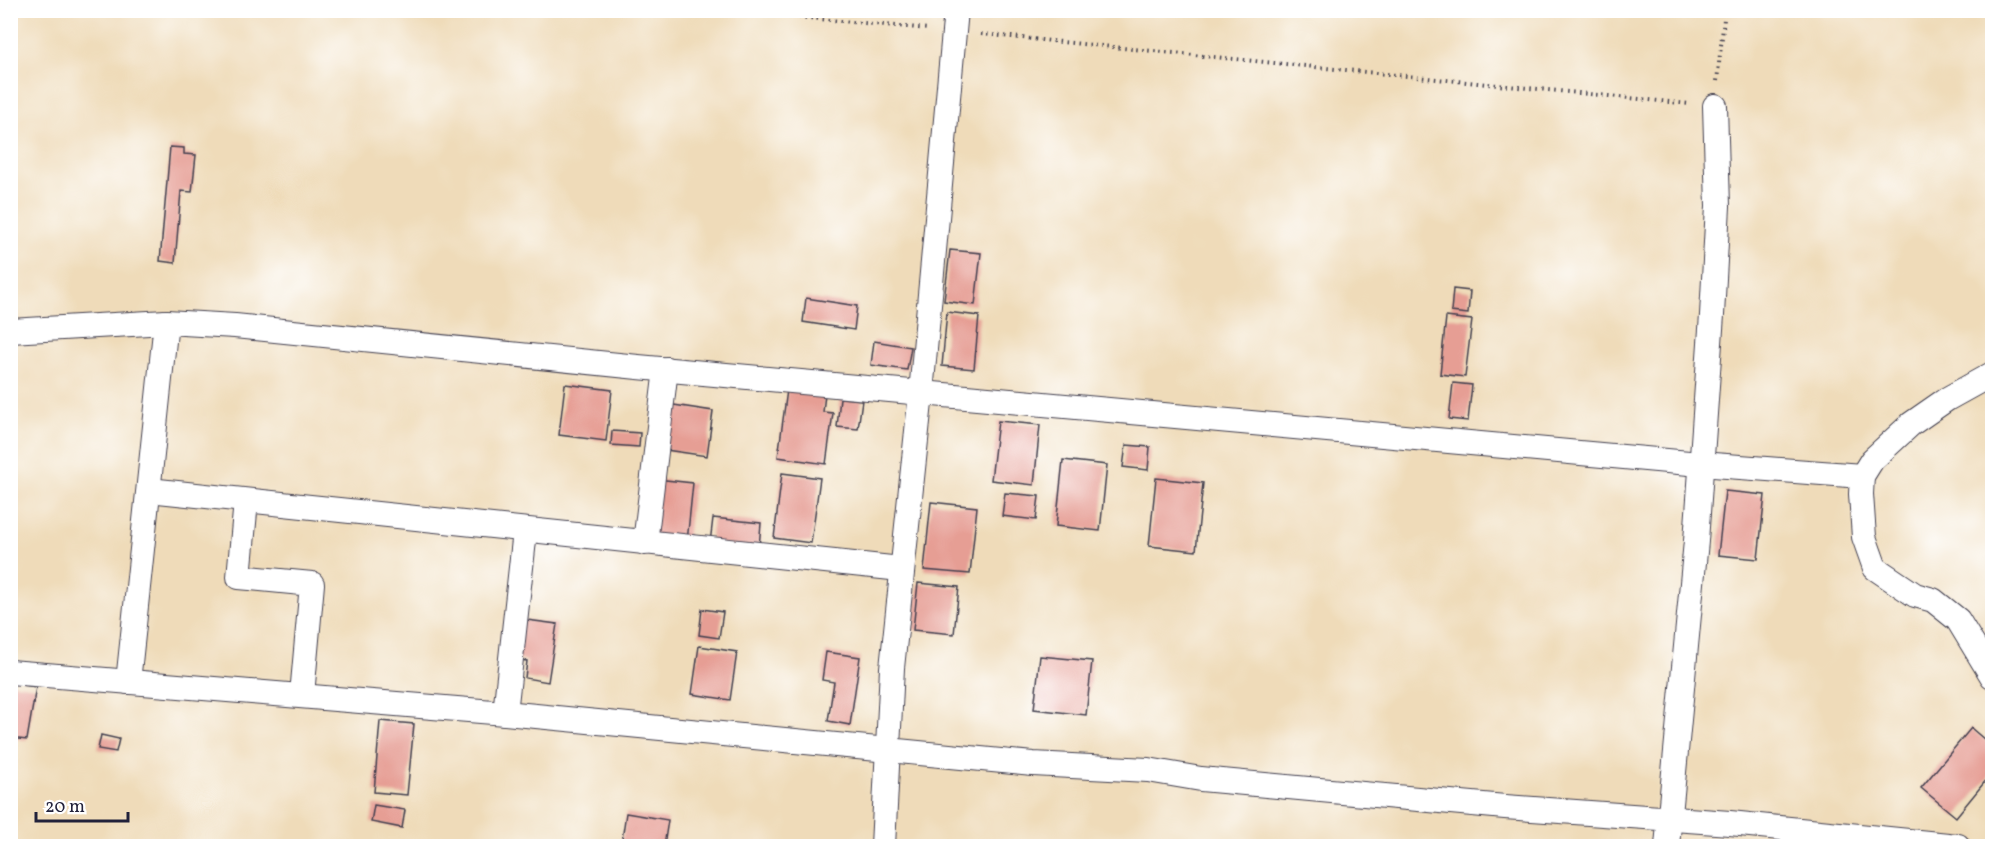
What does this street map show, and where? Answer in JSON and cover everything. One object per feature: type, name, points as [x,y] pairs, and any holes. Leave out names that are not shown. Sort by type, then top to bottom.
[{"type":"street","points":[[883,846],[901,569],[921,393],[955,21]]},
{"type":"street","points":[[1667,846],[1696,541],[1718,206],[1714,106]]},
{"type":"street","points":[[10,331],[166,322],[1700,464],[1862,476]]},
{"type":"street","points":[[128,682],[166,322]]},
{"type":"street","points":[[645,543],[666,369]]},
{"type":"street","points":[[1992,374],[1947,399],[1911,424],[1872,460],[1862,476],[1864,537],[1875,568],[1915,595],[1933,600],[1958,620],[1992,676]]},
{"type":"street","points":[[149,490],[901,569]]},
{"type":"street","points":[[246,501],[239,577],[312,584],[302,694]]},
{"type":"street","points":[[505,713],[525,531]]},
{"type":"street","points":[[10,672],[302,694],[1670,820],[1742,824],[1958,846]]},
{"type":"path","points":[[721,10],[955,21],[1714,106],[1725,10]]},
{"type":"building","points":[[170,147],[184,148],[184,154],[196,155],[192,192],[181,191],[175,263],[160,261]]},
{"type":"building","points":[[950,250],[981,253],[975,305],[944,301]]},
{"type":"building","points":[[1453,289],[1470,291],[1468,314],[1451,312]]},
{"type":"building","points":[[806,298],[857,306],[854,330],[803,322]]},
{"type":"building","points":[[947,312],[979,316],[974,369],[942,366]]},
{"type":"building","points":[[1446,317],[1472,320],[1465,377],[1440,374]]},
{"type":"building","points":[[874,341],[911,347],[907,370],[871,365]]},
{"type":"building","points":[[1453,383],[1472,385],[1468,421],[1449,419]]},
{"type":"building","points":[[565,384],[612,390],[606,441],[559,435]]},
{"type":"building","points":[[787,390],[825,394],[823,412],[833,413],[826,464],[778,457]]},
{"type":"building","points":[[840,398],[862,400],[858,429],[837,427]]},
{"type":"building","points":[[667,404],[713,411],[707,456],[659,449]]},
{"type":"building","points":[[998,421],[1040,425],[1034,485],[991,480]]},
{"type":"building","points":[[612,431],[640,433],[639,447],[611,445]]},
{"type":"building","points":[[1126,445],[1150,447],[1148,470],[1123,467]]},
{"type":"building","points":[[1063,460],[1107,465],[1100,531],[1056,526]]},
{"type":"building","points":[[782,473],[820,478],[811,543],[774,538]]},
{"type":"building","points":[[1156,478],[1203,483],[1196,551],[1149,546]]},
{"type":"building","points":[[656,479],[693,483],[687,542],[650,538]]},
{"type":"building","points":[[1725,491],[1765,495],[1758,559],[1718,555]]},
{"type":"building","points":[[1005,493],[1039,496],[1036,520],[1002,516]]},
{"type":"building","points":[[931,502],[977,507],[970,574],[924,570]]},
{"type":"building","points":[[713,518],[761,523],[759,548],[710,543]]},
{"type":"building","points":[[918,583],[959,587],[954,634],[913,630]]},
{"type":"building","points":[[702,609],[723,612],[719,638],[699,635]]},
{"type":"building","points":[[519,619],[557,624],[548,682],[525,678],[527,661],[513,659]]},
{"type":"building","points":[[699,646],[737,652],[730,700],[692,694]]},
{"type":"building","points":[[826,652],[860,657],[850,725],[828,721],[834,682],[822,680]]},
{"type":"building","points":[[1040,656],[1092,661],[1086,715],[1034,709]]},
{"type":"building","points":[[10,683],[36,687],[27,740],[10,738]]},
{"type":"building","points":[[380,721],[414,724],[407,795],[374,792]]},
{"type":"building","points":[[1971,728],[1992,746],[1992,773],[1956,817],[1921,788]]},
{"type":"building","points":[[101,735],[119,739],[116,752],[98,749]]},
{"type":"building","points":[[374,805],[405,810],[402,828],[371,822]]},
{"type":"building","points":[[626,813],[668,820],[664,846],[621,846]]}]
